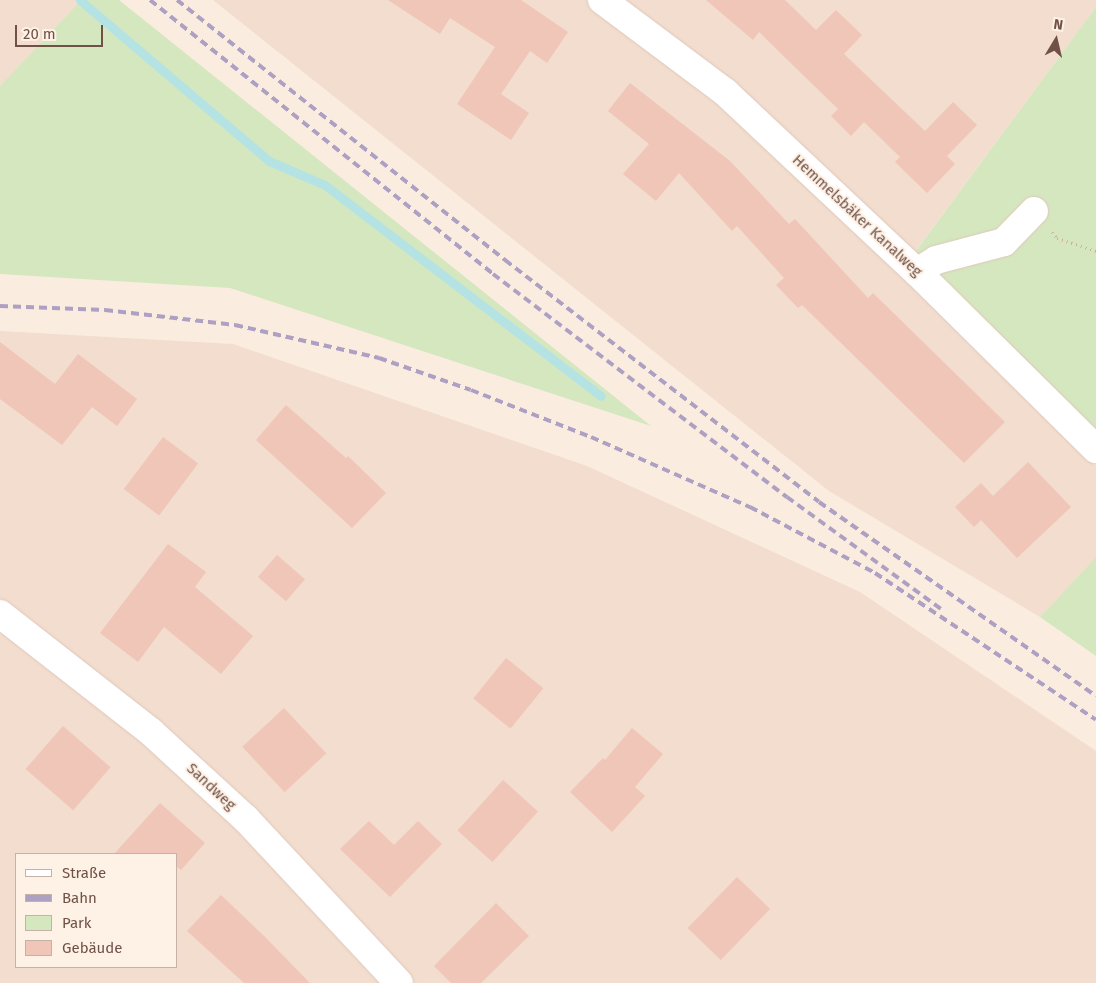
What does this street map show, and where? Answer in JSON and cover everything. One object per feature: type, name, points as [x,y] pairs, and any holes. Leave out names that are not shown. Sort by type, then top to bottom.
[{"type":"street","name":"Hemmelsbäker Kanalweg","points":[[602,0],[725,92],[917,272],[1096,449]]},
{"type":"street","points":[[917,272],[936,260],[1004,242],[1034,211]]},
{"type":"street","name":"Sandweg","points":[[0,614],[151,732],[239,812],[399,983]]},
{"type":"path","points":[[1034,211],[1057,238],[1096,251]]},
{"type":"shaded area","points":[[0,0],[81,0],[0,86]]},
{"type":"shaded area","points":[[213,0],[1096,0],[1096,7],[899,273],[1096,466],[1096,557],[1040,617],[829,491]]},
{"type":"shaded area","points":[[0,331],[233,344],[587,466],[860,592],[1096,751],[1096,983],[0,983]]},
{"type":"green space","points":[[81,0],[119,0],[651,426],[230,288],[0,274],[0,86]]},
{"type":"green space","points":[[1096,7],[1096,430],[915,252]]},
{"type":"green space","points":[[1096,557],[1096,656],[1040,617]]},
{"type":"building","points":[[388,0],[521,0],[568,32],[547,63],[530,51],[501,94],[529,113],[511,140],[457,104],[495,47],[450,18],[440,34]]},
{"type":"building","points":[[706,0],[785,0],[816,30],[836,10],[862,35],[844,54],[925,131],[953,102],[977,125],[947,156],[955,164],[927,193],[895,162],[900,157],[864,122],[851,136],[831,116],[838,109],[759,32],[753,40]]},
{"type":"building","points":[[630,83],[730,161],[789,224],[795,219],[868,298],[873,293],[1005,422],[964,463],[802,305],[798,308],[776,285],[784,278],[737,226],[732,231],[679,173],[656,201],[623,174],[649,144],[608,111]]},
{"type":"building","points":[[0,342],[55,384],[78,354],[137,399],[117,426],[92,407],[62,445],[0,399]]},
{"type":"building","points":[[286,405],[346,458],[348,456],[386,493],[352,528],[256,440]]},
{"type":"building","points":[[163,437],[198,463],[159,515],[124,489]]},
{"type":"building","points":[[1028,462],[1071,507],[1017,558],[981,520],[974,527],[955,507],[981,483],[993,496]]},
{"type":"building","points":[[168,544],[206,572],[195,587],[253,636],[221,674],[164,627],[138,662],[100,633]]},
{"type":"building","points":[[277,555],[305,579],[286,601],[258,577]]},
{"type":"building","points":[[506,658],[543,688],[511,729],[473,698]]},
{"type":"building","points":[[284,708],[326,753],[285,792],[242,747]]},
{"type":"building","points":[[63,726],[111,767],[73,810],[26,769]]},
{"type":"building","points":[[632,728],[663,754],[635,787],[645,796],[612,832],[570,792],[603,758],[605,760]]},
{"type":"building","points":[[503,780],[538,811],[492,862],[457,831]]},
{"type":"building","points":[[160,803],[205,843],[181,870],[178,868],[178,853],[115,853]]},
{"type":"building","points":[[369,821],[394,845],[418,821],[442,844],[390,897],[340,849]]},
{"type":"building","points":[[737,877],[770,909],[721,960],[688,928]]},
{"type":"building","points":[[221,895],[310,983],[244,983],[187,931]]},
{"type":"building","points":[[496,903],[529,936],[481,983],[451,983],[434,966]]},
{"type":"waterway","points":[[80,0],[269,161],[325,185],[601,396]]},
{"type":"railway","points":[[150,0],[493,274],[787,497],[944,611]]},
{"type":"railway","points":[[177,0],[505,260],[819,502],[1096,696]]},
{"type":"railway","points":[[0,306],[105,310],[235,325],[379,358],[471,390],[591,437],[750,507],[875,573],[1096,720]]}]
